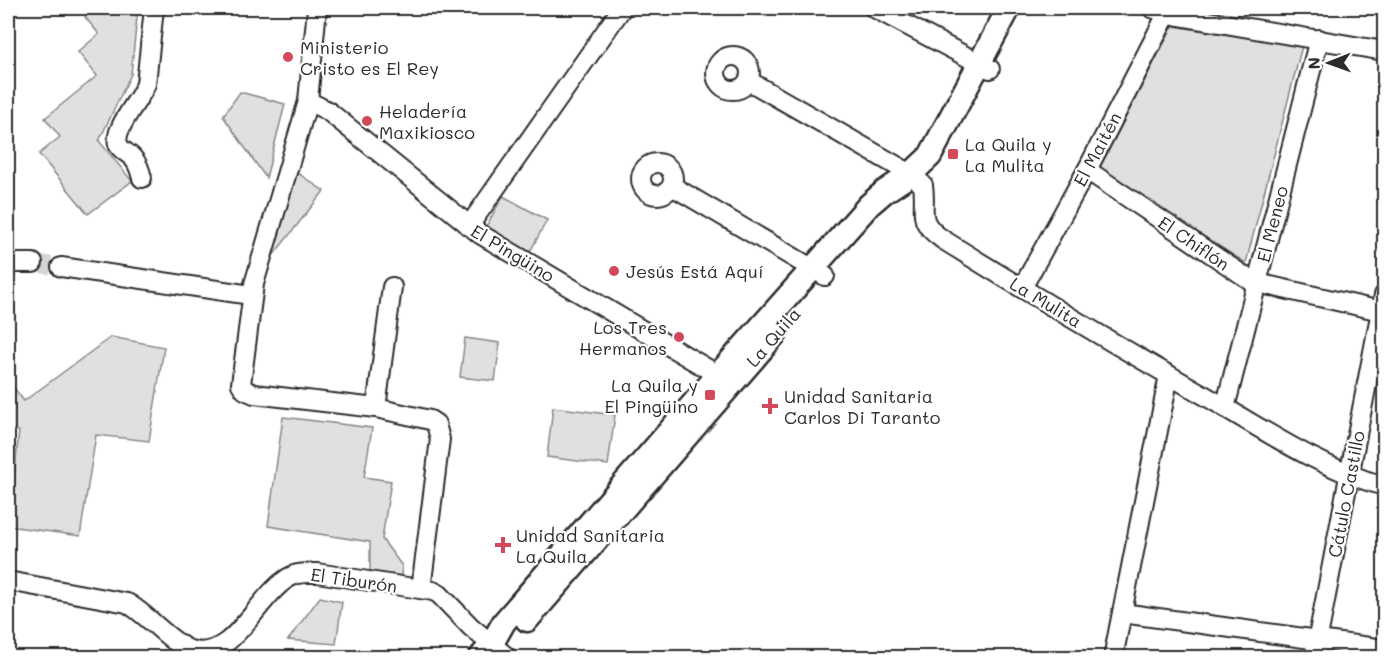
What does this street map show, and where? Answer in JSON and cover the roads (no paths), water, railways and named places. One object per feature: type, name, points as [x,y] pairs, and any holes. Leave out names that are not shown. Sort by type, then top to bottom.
[{"type":"main road","name":"La Quila","points":[[985,66],[1009,8]]},
{"type":"main road","name":"La Quila","points":[[493,653],[516,632],[726,379],[818,273],[877,198],[916,178],[1023,8]]},
{"type":"street","points":[[142,178],[139,165],[119,147],[117,140],[128,113],[143,93],[146,84],[154,8]]},
{"type":"street","points":[[316,8],[308,101],[251,296],[241,384],[245,390],[254,394],[376,408],[430,420],[436,424],[440,439],[421,589]]},
{"type":"street","points":[[469,226],[622,8]]},
{"type":"street","points":[[874,8],[985,66]]},
{"type":"street","points":[[1163,9],[1221,14],[1319,39],[1384,51]]},
{"type":"street","name":"El Maitén","points":[[1022,288],[1087,170],[1163,9]]},
{"type":"street","name":"El Meneo","points":[[1225,408],[1319,39]]},
{"type":"street","points":[[748,81],[916,178]]},
{"type":"street","name":"El Pingüino","points":[[308,101],[328,111],[469,226],[726,379]]},
{"type":"street","name":"El Chiflón","points":[[1087,170],[1246,279],[1258,283],[1383,303]]},
{"type":"street","name":"La Mulita","points":[[916,178],[924,189],[924,217],[931,231],[1022,288],[1277,439],[1384,486]]},
{"type":"street","points":[[672,186],[818,273]]},
{"type":"street","points":[[8,263],[33,263]]},
{"type":"street","points":[[61,267],[251,296]]},
{"type":"street","points":[[376,408],[392,287]]},
{"type":"street","name":"Cátulo Castillo","points":[[1315,649],[1350,473],[1379,348],[1383,303]]},
{"type":"street","points":[[1113,657],[1169,375]]},
{"type":"street","name":"El Tiburón","points":[[8,581],[127,603],[140,610],[183,646],[208,652],[223,645],[283,582],[302,573],[421,589],[439,594],[493,653]]},
{"type":"street","points":[[1122,613],[1315,649],[1384,649]]},
{"type":"tunnel","points":[[33,263],[61,267]]},
{"type":"place","name":"Ministerio Cristo es El Rey","points":[[288,57]]},
{"type":"place","name":"Heladería Maxikiosco","points":[[367,121]]},
{"type":"place","name":"La Quila y La Mulita","points":[[953,154]]},
{"type":"place","name":"Jesús Está Aquí","points":[[614,271]]},
{"type":"place","name":"Los Tres Hermanos","points":[[679,337]]},
{"type":"place","name":"La Quila y El Pingüino","points":[[710,395]]},
{"type":"place","name":"Unidad Sanitaria Carlos Di Taranto","points":[[770,406]]},
{"type":"place","name":"Unidad Sanitaria La Quila","points":[[503,545]]}]
